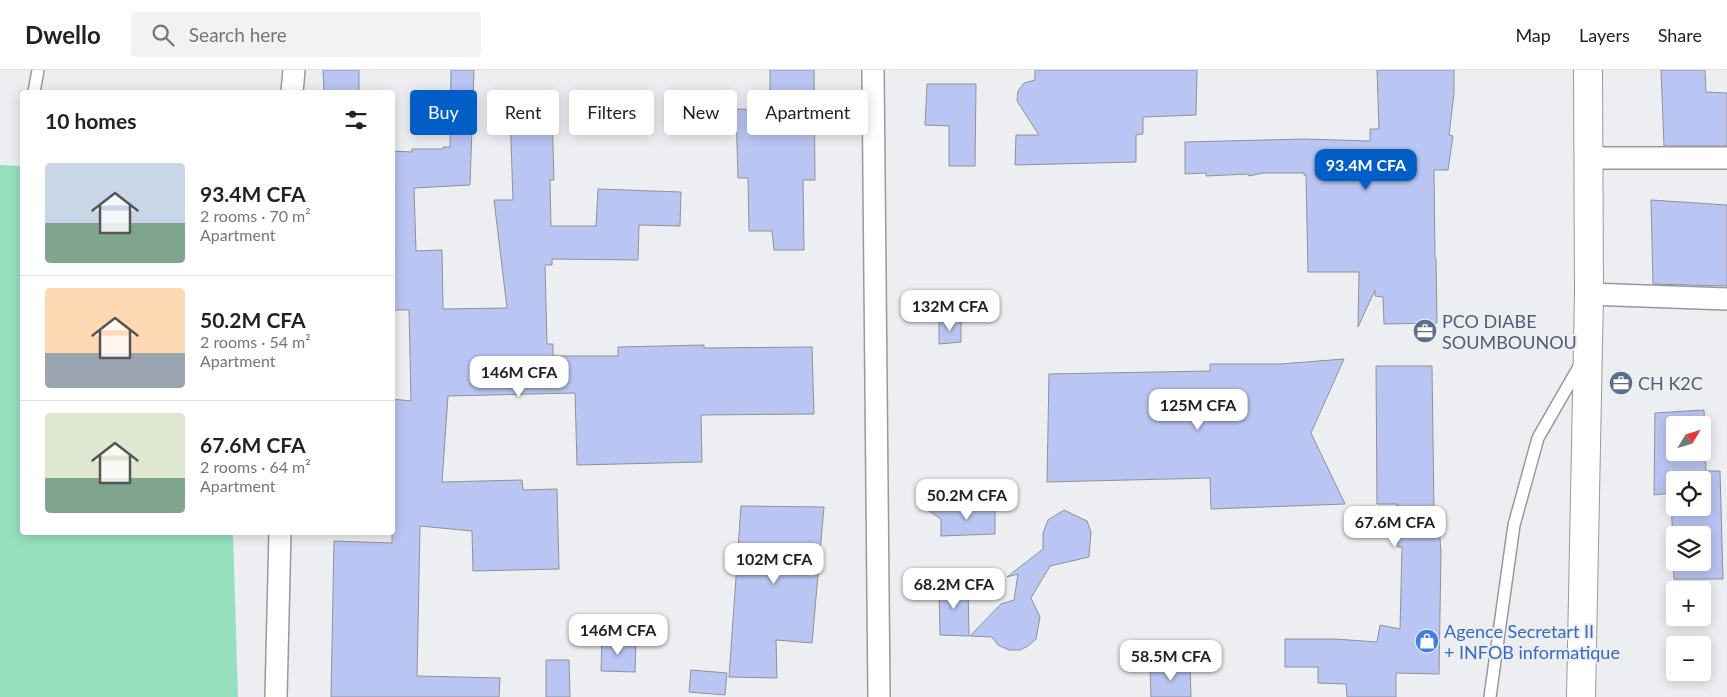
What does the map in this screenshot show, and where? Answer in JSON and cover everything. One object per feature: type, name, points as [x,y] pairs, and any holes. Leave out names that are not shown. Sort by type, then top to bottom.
[{"type":"street","points":[[292,90],[294,70]]},
{"type":"street","points":[[873,70],[879,697]]},
{"type":"street","points":[[1581,697],[1589,294],[1588,70]]},
{"type":"street","points":[[1588,158],[1727,158]]},
{"type":"street","points":[[1589,294],[1727,299]]},
{"type":"street","points":[[276,697],[280,535]]},
{"type":"lane","points":[[34,90],[38,70]]},
{"type":"lane","points":[[1490,697],[1514,525],[1538,438],[1588,353]]},
{"type":"green space","points":[[0,165],[20,166],[20,535],[233,535],[238,697],[0,697]]},
{"type":"building","points":[[323,70],[359,70],[359,90],[324,90]]},
{"type":"building","points":[[451,70],[474,70],[473,90],[451,90]]},
{"type":"building","points":[[770,70],[814,70],[814,90],[770,90]]},
{"type":"building","points":[[1035,70],[1197,70],[1196,115],[1143,117],[1143,134],[1136,135],[1136,162],[1015,165],[1016,135],[1039,135],[1017,101],[1018,91],[1024,83],[1035,80]]},
{"type":"building","points":[[1377,70],[1454,70],[1454,93],[1449,135],[1453,136],[1448,170],[1434,170],[1437,323],[1384,324],[1383,297],[1375,296],[1375,290],[1358,327],[1359,272],[1308,272],[1306,175],[1304,173],[1263,173],[1249,176],[1248,174],[1206,176],[1206,173],[1185,174],[1185,142],[1305,139],[1370,141],[1370,129],[1379,129]]},
{"type":"building","points":[[1661,70],[1705,70],[1706,92],[1727,93],[1727,146],[1664,146]]},
{"type":"building","points":[[927,84],[976,84],[975,166],[949,166],[949,126],[925,125]]},
{"type":"building","points":[[737,109],[747,109],[747,135],[815,135],[815,180],[803,180],[804,250],[774,250],[772,231],[749,231],[748,178],[738,178]]},
{"type":"building","points":[[450,135],[472,135],[470,185],[414,188],[416,251],[442,250],[443,309],[507,308],[494,200],[513,200],[511,135],[553,135],[554,180],[550,180],[551,226],[596,226],[598,189],[681,192],[680,226],[639,225],[638,260],[552,259],[552,265],[545,265],[547,344],[553,344],[553,356],[618,356],[618,347],[704,345],[704,348],[812,347],[814,414],[701,415],[702,462],[577,465],[575,393],[448,396],[442,482],[522,480],[523,490],[557,489],[559,569],[473,571],[472,531],[420,526],[417,676],[500,678],[499,697],[331,697],[334,541],[392,543],[392,535],[395,535],[395,399],[411,401],[409,310],[395,310],[395,151],[412,152],[412,149],[443,149],[443,147],[450,147]]},
{"type":"building","points":[[1651,200],[1727,205],[1727,286],[1653,284]]},
{"type":"building","points":[[961,320],[961,342],[939,344],[939,321]]},
{"type":"building","points":[[1344,359],[1311,433],[1345,504],[1211,509],[1210,478],[1047,482],[1049,374],[1210,371],[1210,364],[1280,364]]},
{"type":"building","points":[[1376,366],[1432,366],[1434,513],[1438,513],[1441,552],[1439,674],[1396,673],[1396,697],[1347,697],[1346,684],[1318,683],[1318,667],[1285,667],[1285,639],[1335,639],[1377,642],[1380,625],[1400,629],[1402,547],[1398,547],[1397,504],[1377,504]]},
{"type":"building","points":[[1704,410],[1704,416],[1666,416],[1666,461],[1706,461],[1706,471],[1666,471],[1666,494],[1654,495],[1655,413]]},
{"type":"building","points":[[1711,471],[1720,471],[1723,579],[1674,579],[1674,571],[1711,571],[1711,526],[1672,526],[1672,516],[1711,516]]},
{"type":"building","points":[[741,506],[824,507],[812,643],[776,640],[777,678],[729,677]]},
{"type":"building","points":[[995,508],[995,534],[941,536],[941,519],[927,510]]},
{"type":"building","points":[[1064,510],[1087,521],[1091,532],[1089,557],[1050,566],[1031,598],[1040,617],[1036,639],[1020,650],[1009,650],[998,645],[992,637],[970,636],[1001,604],[1014,600],[1018,574],[1007,577],[1043,549],[1043,533],[1048,520]]},
{"type":"building","points":[[968,585],[969,636],[940,635],[939,586]]},
{"type":"building","points":[[602,639],[636,640],[635,672],[601,671]]},
{"type":"building","points":[[546,660],[569,660],[570,697],[546,697]]},
{"type":"building","points":[[1190,666],[1191,697],[1151,697],[1150,667]]},
{"type":"building","points":[[691,670],[727,673],[725,695],[689,692]]},
{"type":"place","name":"PCO DIABE SOUMBOUNOU","points":[[1425,331]]},
{"type":"place","name":"CH K2C","points":[[1621,383]]},
{"type":"place","name":"Agence Secretart II + INFOB informatique","points":[[1427,641]]}]
